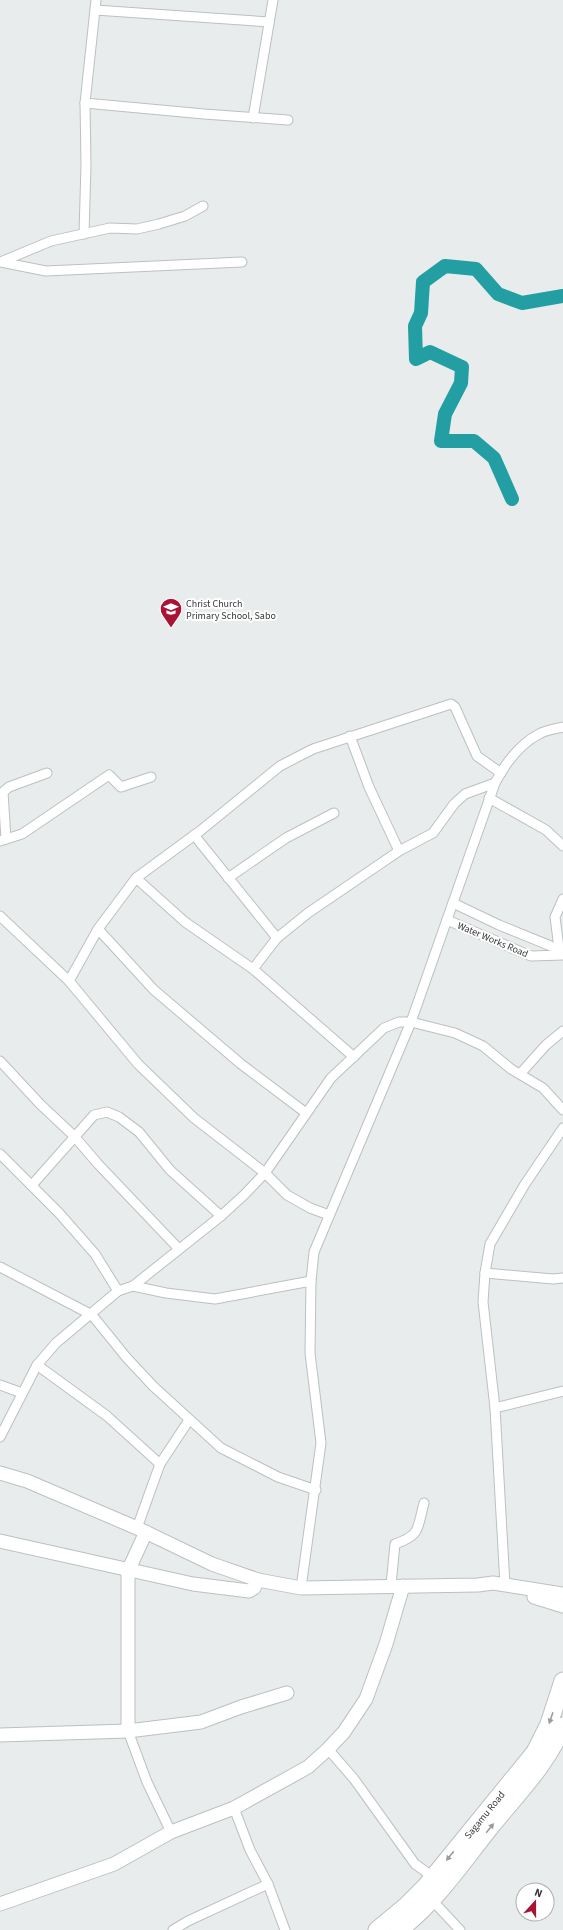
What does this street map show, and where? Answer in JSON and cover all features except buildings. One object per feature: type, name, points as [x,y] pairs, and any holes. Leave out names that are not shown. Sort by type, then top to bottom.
[{"type":"highway","name":"Sagamu Road","points":[[377,1930],[406,1906],[433,1877],[535,1752],[549,1724],[563,1681]]},
{"type":"highway","name":"Sagamu Road","points":[[399,1930],[431,1899],[546,1760],[563,1726]]},
{"type":"street","points":[[84,234],[86,165],[85,103],[96,0]]},
{"type":"street","points":[[253,118],[273,0]]},
{"type":"street","points":[[95,10],[269,22]]},
{"type":"street","points":[[85,103],[288,120]]},
{"type":"street","points":[[1,262],[51,241],[110,228],[137,229],[159,224],[185,216],[203,206]]},
{"type":"street","points":[[1,262],[46,270],[242,262]]},
{"type":"street","points":[[69,981],[98,929],[136,878],[194,835],[280,766],[313,750],[350,736],[451,704],[455,707],[477,756],[501,773]]},
{"type":"street","points":[[302,1588],[321,1443],[310,1353],[311,1281],[314,1252],[411,1022],[495,783],[523,745],[540,734],[563,727]]},
{"type":"street","points":[[350,736],[369,787],[399,851]]},
{"type":"street","points":[[47,773],[9,787],[2,792],[3,840],[22,834],[109,775],[121,787],[151,777]]},
{"type":"street","points":[[253,968],[276,938],[338,892],[399,851],[433,833],[454,804],[465,794],[495,783]]},
{"type":"street","points":[[489,798],[546,830],[563,846]]},
{"type":"street","points":[[228,878],[286,838],[334,813]]},
{"type":"street","points":[[194,835],[276,938]]},
{"type":"street","points":[[136,878],[185,922],[253,968],[354,1057]]},
{"type":"street","points":[[562,951],[555,917],[563,899]]},
{"type":"street","points":[[453,904],[562,951]]},
{"type":"street","points":[[0,916],[69,981],[138,1064],[194,1118],[265,1173],[294,1199],[310,1208],[329,1215]]},
{"type":"street","name":"Water Works Road","points":[[447,920],[531,956],[562,951]]},
{"type":"street","points":[[98,929],[154,990],[241,1064],[306,1113]]},
{"type":"street","points":[[0,1437],[37,1365],[56,1343],[92,1315],[118,1292],[133,1286],[221,1216],[265,1173],[331,1078],[384,1028],[399,1022],[411,1022],[455,1033],[483,1046],[510,1069],[543,1088],[563,1110]]},
{"type":"street","points":[[520,1074],[546,1045],[563,1031]]},
{"type":"street","points":[[0,1061],[40,1104],[74,1136],[98,1164],[179,1249]]},
{"type":"street","points":[[32,1185],[94,1115],[107,1112],[119,1117],[139,1132],[170,1170],[221,1216]]},
{"type":"street","points":[[505,1585],[495,1408],[483,1302],[485,1273],[490,1244],[525,1184],[563,1128]]},
{"type":"street","points":[[0,1154],[59,1212],[95,1254],[118,1292]]},
{"type":"street","points":[[0,1267],[92,1315],[126,1357],[189,1420],[229,1453],[278,1477],[316,1490]]},
{"type":"street","points":[[485,1273],[553,1279],[563,1278]]},
{"type":"street","points":[[133,1286],[166,1293],[215,1299],[311,1281]]},
{"type":"street","points":[[37,1365],[107,1416],[160,1464]]},
{"type":"street","points":[[0,1385],[22,1393]]},
{"type":"street","points":[[495,1408],[563,1391]]},
{"type":"street","points":[[171,1832],[147,1782],[128,1731],[128,1570],[142,1530],[160,1464],[189,1420]]},
{"type":"street","points":[[0,1473],[27,1481],[142,1530],[212,1564],[258,1580],[302,1588],[397,1585],[478,1585],[493,1583],[563,1594]]},
{"type":"street","points":[[0,1903],[114,1864],[171,1832],[234,1808],[308,1767],[328,1749],[344,1732],[366,1700],[386,1644],[397,1585],[395,1544],[409,1539],[416,1534],[424,1503]]},
{"type":"street","points":[[0,1541],[193,1584],[249,1591],[254,1588],[258,1580]]},
{"type":"street","points":[[478,1585],[487,1590],[539,1598],[563,1606]]},
{"type":"street","points":[[0,1735],[128,1731],[201,1722],[287,1693]]},
{"type":"street","points":[[328,1749],[354,1779],[415,1864],[433,1877]]},
{"type":"street","points":[[234,1808],[250,1850],[268,1884],[285,1930]]},
{"type":"street","points":[[173,1930],[188,1921],[268,1884]]},
{"type":"street","points":[[431,1899],[460,1930]]},
{"type":"waterway","points":[[512,499],[494,458],[474,441],[441,441],[445,414],[461,383],[462,367],[430,352],[416,359],[415,326],[421,313],[423,282],[445,266],[476,269],[498,294],[522,303],[563,296]]},
{"type":"place","name":"Christ Church Primary School, Sabo","points":[[171,628]]}]
